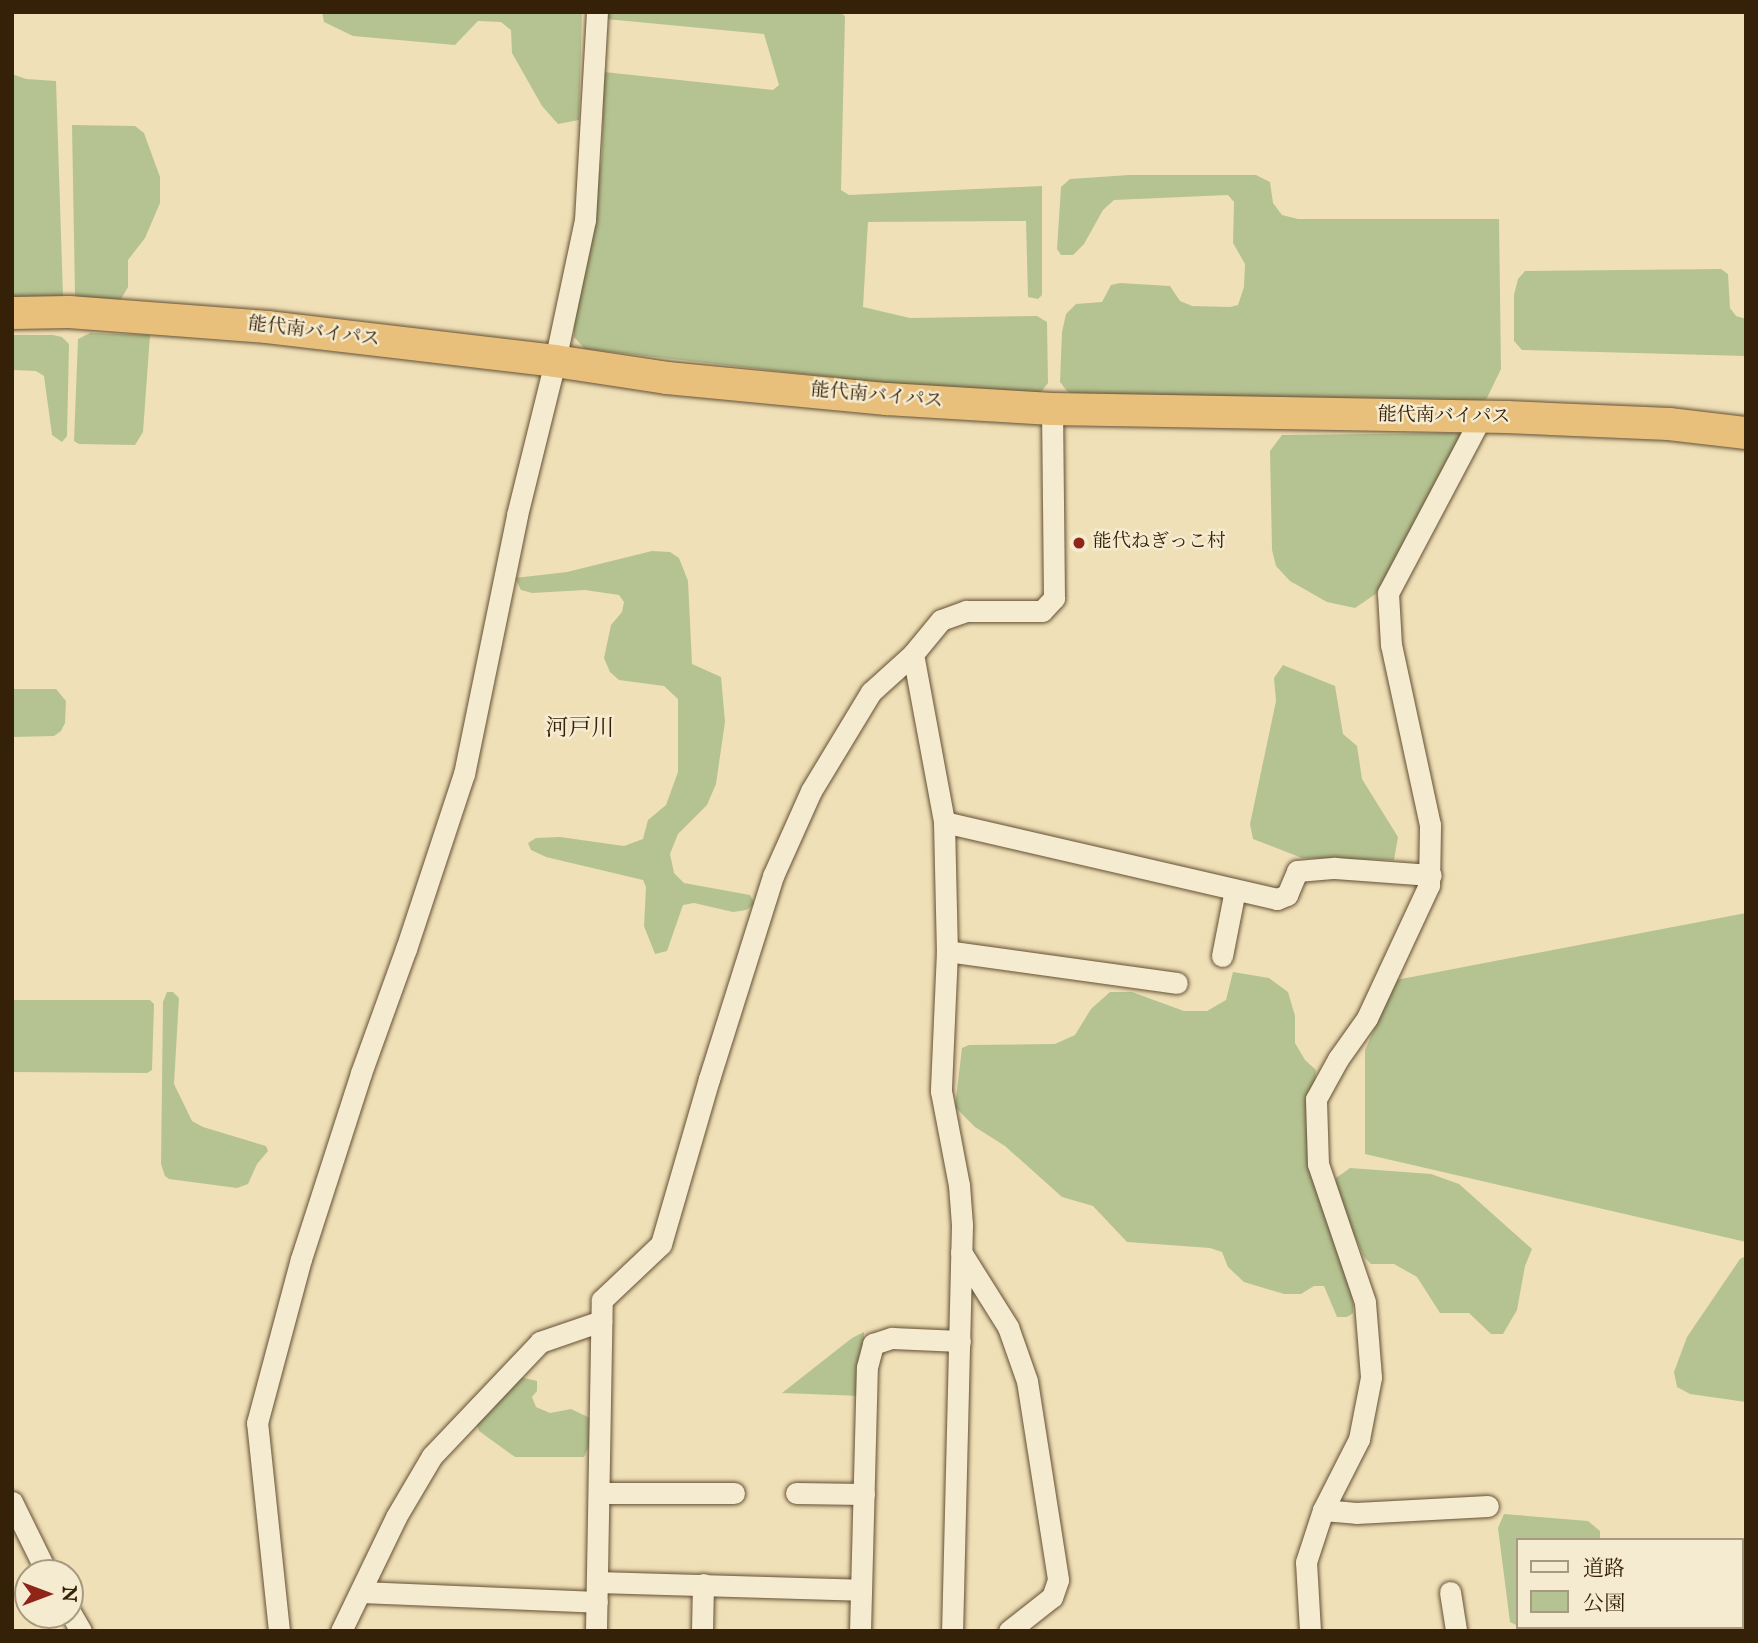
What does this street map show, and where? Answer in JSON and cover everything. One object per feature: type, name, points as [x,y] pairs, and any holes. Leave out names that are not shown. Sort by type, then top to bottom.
[{"type":"highway","name":"能代南バイパス","points":[[12,313],[69,312],[267,327],[555,361],[695,381],[887,399],[1052,409],[1481,417],[1668,424],[1746,433]]},
{"type":"street","points":[[279,1631],[257,1423],[301,1259],[361,1073],[464,774],[517,515],[555,361],[585,220],[597,12]]},
{"type":"street","points":[[596,1631],[602,1300],[662,1244],[709,1079],[773,876],[811,791],[870,692],[912,654],[941,620],[966,611],[1042,611],[1054,598],[1052,409]]},
{"type":"street","points":[[1310,1631],[1307,1562],[1323,1510],[1359,1439],[1371,1377],[1365,1302],[1318,1164],[1316,1099],[1338,1059],[1367,1018],[1431,875],[1430,825],[1391,645],[1388,593],[1481,417]]},
{"type":"street","points":[[912,654],[943,822],[947,951],[941,1091],[958,1185],[961,1252],[952,1631]]},
{"type":"street","points":[[943,822],[1277,899],[1287,895],[1297,871],[1405,871],[1431,875]]},
{"type":"street","points":[[1222,956],[1235,890]]},
{"type":"street","points":[[947,951],[1177,983]]},
{"type":"street","points":[[961,1252],[1008,1326],[1027,1381],[1058,1580],[1052,1597],[1009,1631]]},
{"type":"street","points":[[341,1631],[396,1517],[432,1456],[540,1342],[601,1321]]},
{"type":"street","points":[[860,1631],[867,1367],[873,1344],[892,1338],[960,1340]]},
{"type":"street","points":[[599,1493],[734,1493]]},
{"type":"street","points":[[796,1493],[864,1494]]},
{"type":"street","points":[[12,1503],[40,1559]]},
{"type":"street","points":[[1323,1510],[1356,1513],[1488,1507]]},
{"type":"street","points":[[361,1592],[597,1592],[703,1584],[860,1590]]},
{"type":"street","points":[[702,1631],[703,1584]]},
{"type":"street","points":[[1450,1592],[1456,1631]]},
{"type":"green space","points":[[322,12],[582,12],[579,120],[558,124],[542,106],[512,53],[511,30],[501,22],[478,21],[455,45],[353,36],[324,22]]},
{"type":"green space","points":[[606,12],[839,12],[845,16],[841,190],[849,195],[1042,186],[1042,295],[1038,299],[1028,297],[1026,221],[868,222],[863,307],[910,318],[1037,316],[1047,322],[1048,383],[1040,393],[883,383],[585,349],[574,337],[574,325],[602,156],[604,72],[773,90],[779,85],[764,34],[606,19]]},
{"type":"green space","points":[[12,74],[26,79],[56,81],[63,296],[55,304],[12,304]]},
{"type":"green space","points":[[72,125],[135,126],[144,133],[160,177],[160,203],[145,238],[128,260],[128,287],[120,301],[81,305],[75,294]]},
{"type":"green space","points":[[1129,175],[1256,175],[1270,182],[1273,203],[1282,215],[1298,219],[1499,219],[1501,369],[1487,398],[1478,404],[1081,398],[1067,391],[1060,382],[1062,332],[1066,314],[1076,304],[1102,302],[1111,285],[1120,283],[1170,286],[1180,301],[1192,306],[1230,307],[1238,305],[1244,287],[1245,264],[1233,243],[1234,202],[1228,195],[1114,200],[1103,210],[1084,244],[1073,255],[1061,255],[1057,249],[1061,187],[1070,179]]},
{"type":"green space","points":[[1721,269],[1728,274],[1730,308],[1736,316],[1746,319],[1746,356],[1522,350],[1514,341],[1514,295],[1518,279],[1525,271]]},
{"type":"green space","points":[[90,333],[150,335],[143,432],[135,445],[79,444],[74,441],[78,339]]},
{"type":"green space","points":[[12,335],[53,335],[62,337],[69,344],[67,436],[62,442],[52,435],[44,376],[36,371],[12,370]]},
{"type":"green space","points":[[1459,433],[1461,441],[1380,591],[1355,608],[1327,602],[1290,581],[1276,566],[1272,550],[1270,451],[1282,435]]},
{"type":"green space","points":[[652,551],[670,552],[679,558],[688,581],[692,664],[721,677],[725,722],[716,784],[707,805],[678,834],[670,854],[674,873],[684,883],[750,895],[755,904],[746,910],[733,912],[694,903],[683,905],[667,951],[655,954],[644,926],[646,887],[643,880],[546,857],[531,850],[528,843],[536,838],[560,837],[624,846],[643,839],[648,820],[666,805],[678,772],[678,699],[664,686],[619,680],[610,672],[604,658],[611,625],[622,612],[624,602],[619,595],[585,590],[532,593],[521,590],[515,578],[567,572]]},
{"type":"green space","points":[[1283,665],[1335,686],[1343,734],[1357,746],[1362,779],[1398,837],[1394,860],[1302,858],[1253,839],[1250,824],[1276,701],[1274,678]]},
{"type":"green space","points":[[12,689],[56,689],[66,701],[65,723],[61,731],[54,736],[12,737]]},
{"type":"green space","points":[[1746,913],[1746,1242],[1365,1154],[1365,1050],[1396,980]]},
{"type":"green space","points":[[1233,972],[1269,978],[1288,992],[1295,1016],[1295,1043],[1305,1060],[1316,1070],[1315,1086],[1343,1259],[1353,1302],[1353,1313],[1347,1317],[1337,1317],[1324,1286],[1314,1286],[1301,1294],[1284,1294],[1244,1282],[1228,1267],[1222,1252],[1210,1248],[1127,1242],[1093,1206],[1062,1197],[1005,1146],[975,1127],[955,1107],[962,1048],[969,1045],[1055,1044],[1075,1035],[1091,1009],[1110,992],[1132,992],[1184,1011],[1207,1011],[1226,1000]]},
{"type":"green space","points":[[167,992],[173,992],[179,998],[174,1084],[192,1121],[203,1127],[266,1146],[268,1151],[257,1164],[248,1184],[237,1188],[169,1179],[165,1176],[161,1164],[163,1002]]},
{"type":"green space","points":[[12,1000],[150,1000],[154,1004],[152,1070],[147,1073],[12,1072]]},
{"type":"green space","points":[[1350,1168],[1431,1174],[1459,1184],[1532,1249],[1525,1266],[1517,1310],[1503,1334],[1491,1334],[1469,1313],[1440,1313],[1417,1277],[1394,1264],[1371,1264],[1364,1257],[1336,1195],[1336,1178]]},
{"type":"green space","points":[[1746,1256],[1746,1402],[1690,1394],[1677,1387],[1674,1372],[1687,1337],[1740,1259]]},
{"type":"green space","points":[[864,1332],[861,1396],[782,1393],[852,1338]]},
{"type":"green space","points":[[520,1377],[537,1381],[537,1391],[532,1397],[536,1407],[550,1413],[571,1409],[590,1418],[589,1446],[584,1457],[515,1457],[479,1431],[476,1423]]},
{"type":"green space","points":[[1504,1514],[1588,1521],[1600,1531],[1600,1538],[1516,1538],[1516,1625],[1510,1622],[1498,1528]]},
{"type":"place","name":"能代ねぎっこ村","points":[[1079,543]]},
{"type":"district","name":"河戸川","points":[[580,729]]}]
